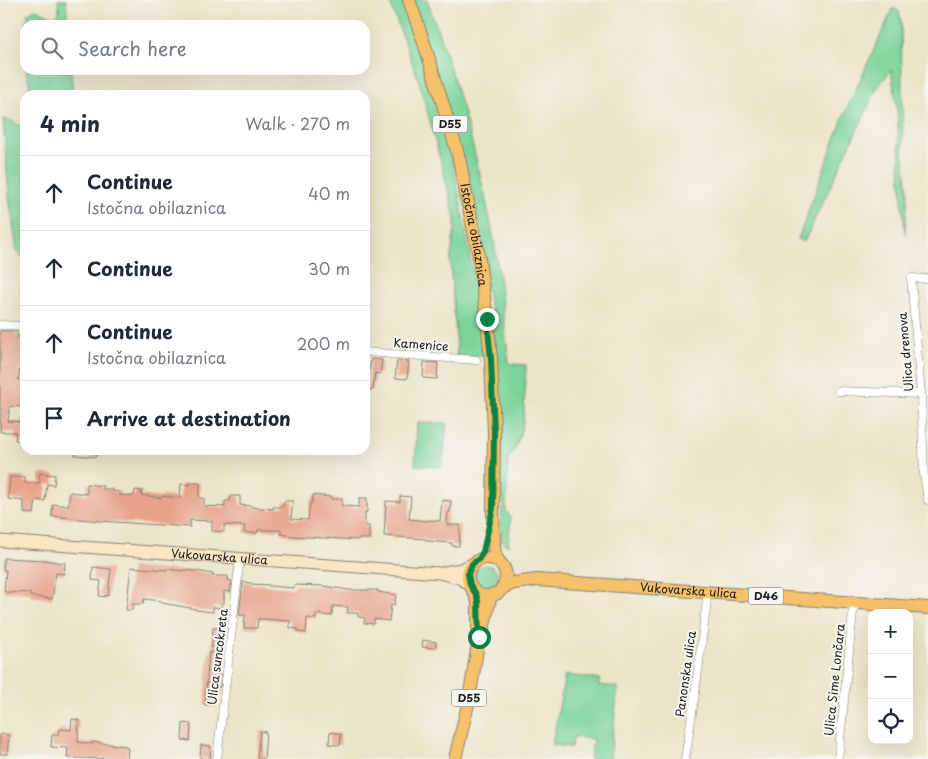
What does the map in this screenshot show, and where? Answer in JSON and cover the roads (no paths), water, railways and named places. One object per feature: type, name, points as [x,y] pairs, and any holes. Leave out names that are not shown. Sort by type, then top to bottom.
[{"type":"main road","name":"Istočna obilaznica","points":[[409,0],[459,158],[478,252],[491,359],[494,433],[494,549],[501,566]]},
{"type":"main road","name":"Istočna obilaznica","points":[[475,562],[484,548],[493,508]]},
{"type":"main road","name":"Vukovarska ulica","points":[[0,541],[438,572],[460,578],[472,588]]},
{"type":"main road","points":[[475,562],[489,558],[501,566]]},
{"type":"main road","name":"Vukovarska ulica","points":[[438,572],[461,569],[475,562]]},
{"type":"main road","name":"D55","points":[[455,759],[469,700],[479,637],[478,601],[468,574],[475,562]]},
{"type":"main road","name":"Vukovarska ulica","points":[[501,566],[514,574],[537,580],[928,608]]},
{"type":"main road","name":"D55","points":[[479,637],[490,599],[505,579],[501,566]]},
{"type":"main road","name":"Vukovarska ulica","points":[[497,591],[514,583],[537,580]]},
{"type":"main road","points":[[472,588],[483,595],[497,591]]},
{"type":"street","name":"Ulica drenova","points":[[928,279],[911,278],[926,446],[924,474],[928,500]]},
{"type":"street","points":[[0,325],[20,326]]},
{"type":"street","name":"Kamenice","points":[[370,352],[476,360]]},
{"type":"street","points":[[838,391],[921,394]]},
{"type":"street","name":"Ulica suncokreta","points":[[217,759],[240,558]]},
{"type":"street","name":"Panonska ulica","points":[[685,759],[708,592]]},
{"type":"street","name":"Ulica Sime Lončara","points":[[838,759],[854,602]]}]
